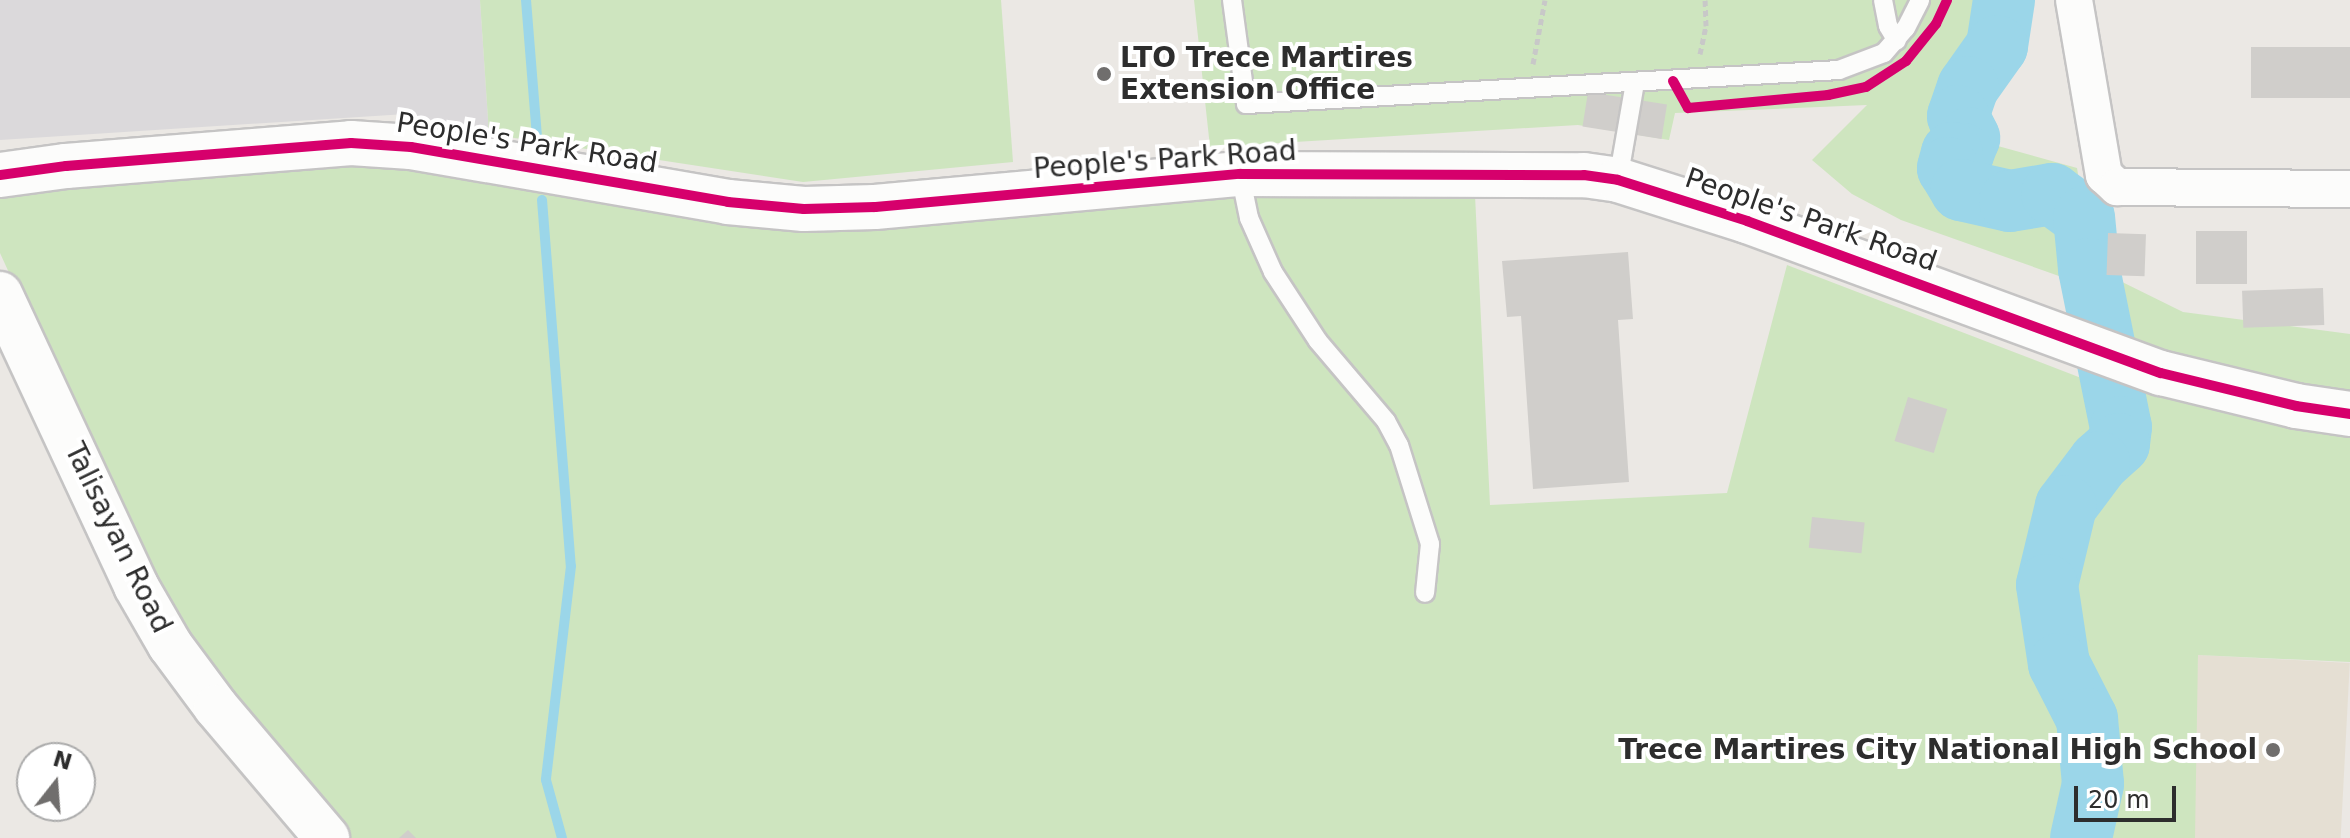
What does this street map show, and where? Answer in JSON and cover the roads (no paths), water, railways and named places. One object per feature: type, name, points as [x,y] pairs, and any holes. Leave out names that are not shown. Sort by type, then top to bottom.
[{"type":"street","points":[[2074,0],[2104,175],[2117,187],[2350,189]]},
{"type":"street","name":"People's Park Road","points":[[0,175],[66,166],[351,143],[411,147],[728,202],[804,209],[875,207],[1240,174],[1551,172],[1618,180],[1814,244],[2161,373],[2296,406],[2350,414]]},
{"type":"street","name":"Talisayan Road","points":[[0,294],[136,586],[170,645],[216,707],[327,838]]},
{"type":"lane","points":[[1232,0],[1246,104],[1839,70],[1871,60],[1897,41],[1920,0]]},
{"type":"lane","points":[[1883,0],[1888,26],[1897,41]]},
{"type":"lane","points":[[1618,180],[1635,83]]},
{"type":"lane","points":[[1240,174],[1249,218],[1273,272],[1318,341],[1386,421],[1399,445],[1428,535],[1425,593]]},
{"type":"waterway","points":[[526,0],[537,138]]},
{"type":"waterway","points":[[2004,0],[1997,46],[1968,87],[1958,116],[1969,138],[1963,154],[1952,153],[1948,168],[1961,190],[2010,201],[2052,194],[2084,217],[2089,269],[2121,427],[2119,444],[2099,462],[2066,506],[2047,585],[2059,664],[2087,719],[2093,784],[2081,838]]},
{"type":"waterway","points":[[542,200],[571,566],[546,780],[562,838]]},
{"type":"place","name":"LTO Trece Martires Extension Office","points":[[1104,74]]},
{"type":"place","name":"Trece Martires City National High School","points":[[2273,750]]}]
